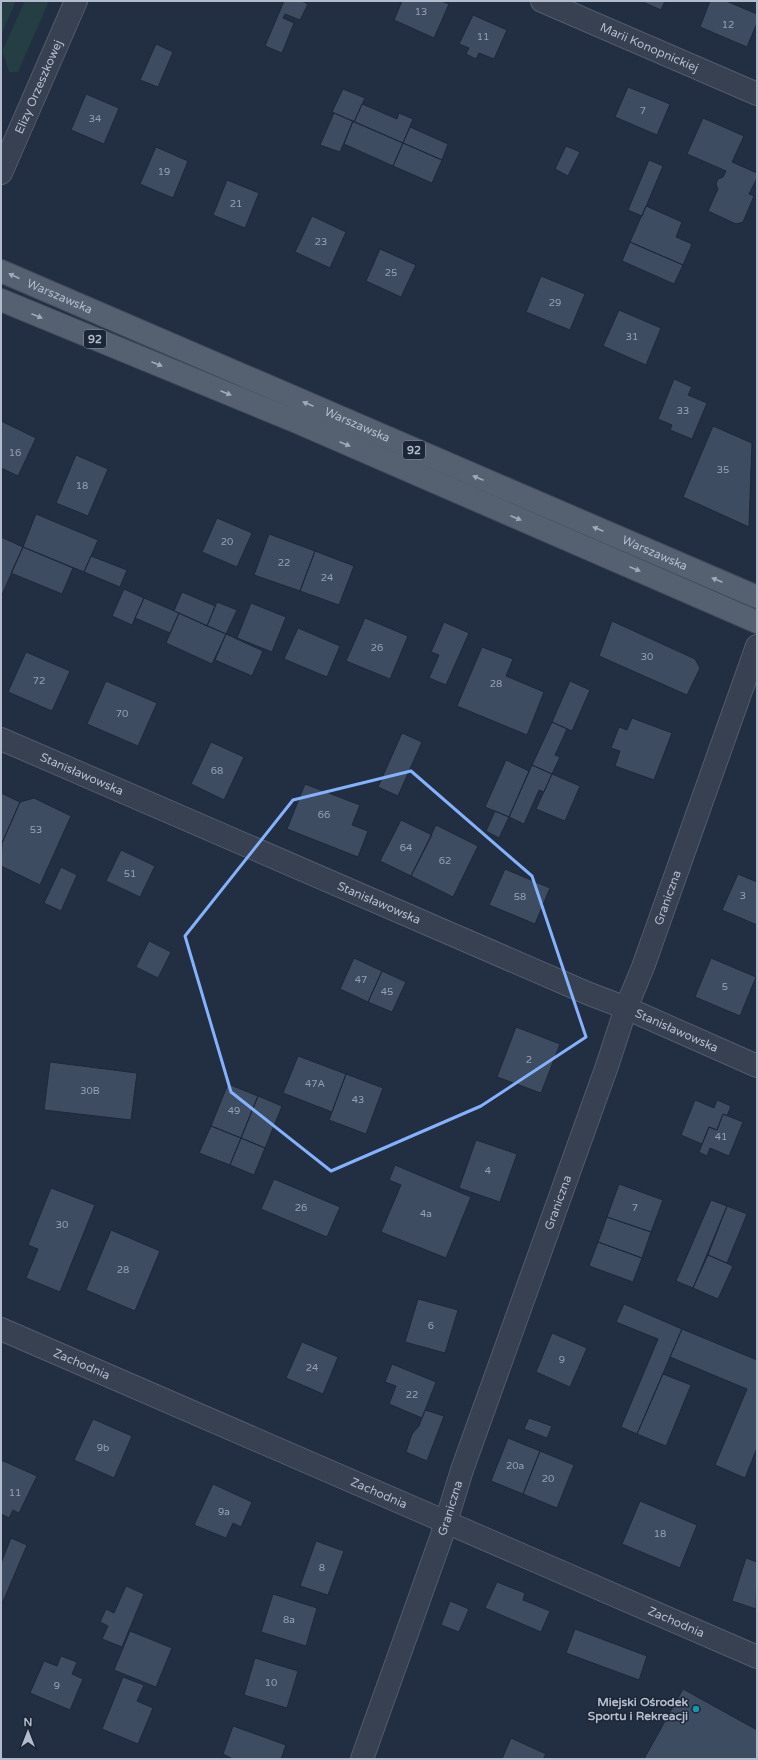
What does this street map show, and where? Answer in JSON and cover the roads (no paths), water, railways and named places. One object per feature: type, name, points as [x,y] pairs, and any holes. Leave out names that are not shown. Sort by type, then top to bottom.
[{"type":"main road","name":"Warszawska","points":[[1,271],[757,597]]},
{"type":"main road","name":"Warszawska","points":[[1,300],[297,422],[757,622]]},
{"type":"street","name":"Elizy Orzeszkowej","points":[[1,173],[76,1]]},
{"type":"street","name":"Marii Konopnickiej","points":[[542,1],[757,94]]},
{"type":"street","name":"Graniczna","points":[[362,1759],[446,1522],[462,1470],[607,1066],[626,1008],[643,967],[757,646]]},
{"type":"street","name":"Stanisławowska","points":[[1,739],[626,1008],[757,1066]]},
{"type":"street","name":"Zachodnia","points":[[1,1329],[757,1657]]},
{"type":"place","name":"Miejski Ośrodek Sportu i Rekreacji","points":[[696,1709]]}]
